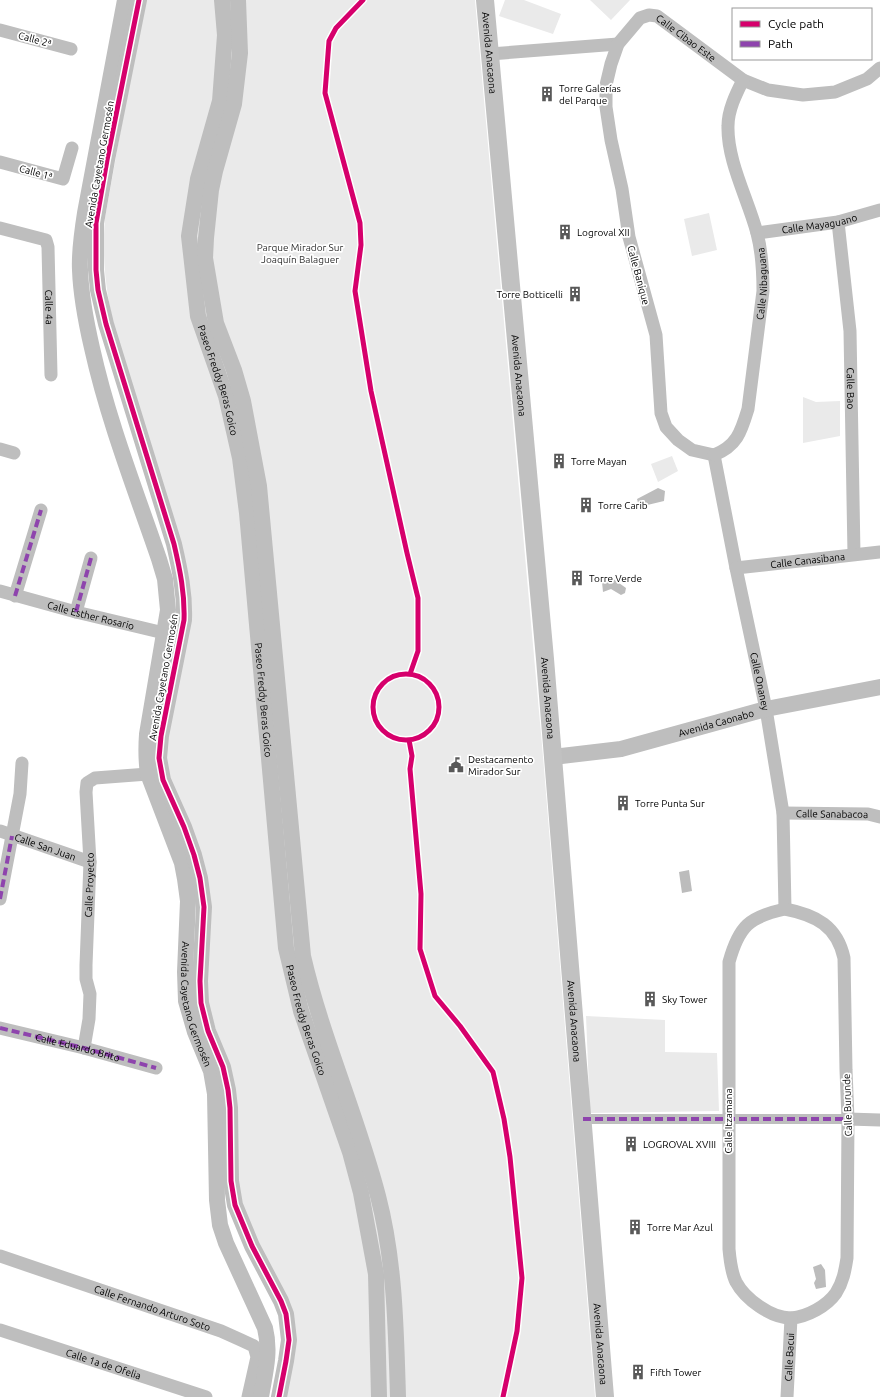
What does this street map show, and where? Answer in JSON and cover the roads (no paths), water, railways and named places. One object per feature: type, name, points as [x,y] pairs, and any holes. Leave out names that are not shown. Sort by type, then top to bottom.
[{"type":"main road","name":"Avenida Anacaona","points":[[486,0],[544,643],[605,1397]]},
{"type":"street","name":"Avenida Cayetano Germosén","points":[[125,0],[85,213],[81,242],[80,269],[82,299],[97,371],[121,450],[165,579],[168,610],[145,751],[148,774],[182,863],[185,879],[188,901],[185,972],[186,1001],[195,1032],[211,1071],[215,1094],[220,1225],[226,1243],[265,1328],[268,1340],[269,1351],[261,1397]]},
{"type":"street","name":"Avenida Cayetano Germosén","points":[[139,0],[96,223],[96,270],[98,290],[106,324],[174,544],[182,581],[185,602],[183,627],[161,736],[159,758],[163,780],[184,827],[200,878],[204,907],[200,981],[201,1003],[208,1031],[223,1068],[228,1090],[230,1108],[231,1181],[234,1204],[252,1246],[281,1301],[286,1314],[289,1340],[279,1397]]},
{"type":"street","name":"Paseo Freddy Beras Goico","points":[[222,0],[225,35],[220,101],[198,179],[189,236],[195,293],[198,316],[226,396],[240,458],[247,513],[286,948],[301,1011],[350,1152],[361,1193],[376,1274],[379,1397]]},
{"type":"street","name":"Paseo Freddy Beras Goico","points":[[238,0],[240,45],[234,104],[211,190],[206,238],[206,258],[216,323],[244,401],[259,486],[303,956],[321,1024],[364,1146],[379,1198],[389,1252],[393,1285],[398,1397]]},
{"type":"street","name":"Calle Cibao Este","points":[[618,44],[640,18],[649,15],[657,16],[743,80],[768,90],[803,95],[835,92],[866,79],[880,68]]},
{"type":"street","name":"Calle 2ª","points":[[0,30],[71,49]]},
{"type":"street","points":[[490,54],[618,44]]},
{"type":"street","name":"Calle Banique","points":[[618,44],[606,85],[606,107],[611,140],[622,189],[629,237],[656,335],[661,413],[666,427],[678,440],[692,450],[714,455]]},
{"type":"street","name":"Calle Nibaguana","points":[[714,455],[725,451],[735,441],[743,425],[748,409],[763,291],[763,272],[757,233],[729,141],[728,126],[731,108],[743,80]]},
{"type":"street","name":"Calle 1ª","points":[[0,162],[63,180],[72,148]]},
{"type":"street","name":"Calle Mayaguano","points":[[757,233],[838,222],[880,210]]},
{"type":"street","name":"Calle Bao","points":[[838,222],[850,331],[854,554]]},
{"type":"street","name":"Calle 4a","points":[[0,228],[46,240],[48,247],[51,375]]},
{"type":"street","points":[[0,449],[14,453]]},
{"type":"street","name":"Calle Onaney","points":[[714,455],[766,709],[783,813],[785,909]]},
{"type":"street","points":[[15,596],[41,510]]},
{"type":"street","name":"Calle Canasibana","points":[[736,568],[880,552]]},
{"type":"street","points":[[76,612],[91,558]]},
{"type":"street","name":"Calle Esther Rosario","points":[[0,591],[76,612],[164,633]]},
{"type":"street","points":[[164,633],[183,627]]},
{"type":"street","name":"Avenida Caonabo","points":[[553,757],[621,749],[766,709],[880,687]]},
{"type":"street","points":[[0,899],[20,794],[22,762]]},
{"type":"street","name":"Calle Proyecto","points":[[84,1048],[89,1019],[90,1000],[86,966],[90,862],[86,792],[88,783],[95,778],[148,774]]},
{"type":"street","name":"Calle Sanabacoa","points":[[783,813],[868,814],[880,817]]},
{"type":"street","name":"Calle San Juan","points":[[0,831],[90,862]]},
{"type":"street","name":"Calle Burunde","points":[[772,912],[785,909],[802,912],[816,919],[832,930],[841,945],[844,958],[848,1119],[847,1258],[844,1277],[835,1294],[822,1306],[807,1314],[791,1318]]},
{"type":"street","name":"Calle Itzamana","points":[[772,912],[755,918],[742,930],[734,942],[728,962],[729,1249],[730,1264],[736,1282],[747,1297],[755,1304],[776,1315],[791,1318]]},
{"type":"street","name":"Calle Eduardo Brito","points":[[0,1028],[84,1048],[156,1068]]},
{"type":"street","points":[[583,1119],[728,1120],[775,1118],[880,1120]]},
{"type":"street","name":"Calle Fernando Arturo Soto","points":[[0,1256],[221,1331],[254,1346],[257,1357],[248,1397]]},
{"type":"street","name":"Calle Bacui","points":[[787,1397],[791,1318]]},
{"type":"street","name":"Calle 1a de Ofelia","points":[[0,1330],[206,1397]]},
{"type":"place","name":"Torre Galerías del Parque","points":[[547,94]]},
{"type":"place","name":"Logroval XII","points":[[565,232]]},
{"type":"place","name":"Torre Botticelli","points":[[575,294]]},
{"type":"place","name":"Torre Mayan","points":[[559,461]]},
{"type":"place","name":"Torre Carib","points":[[586,505]]},
{"type":"place","name":"Torre Verde","points":[[577,578]]},
{"type":"place","name":"Destacamento Mirador Sur","points":[[456,765]]},
{"type":"place","name":"Torre Punta Sur","points":[[623,803]]},
{"type":"place","name":"Sky Tower","points":[[650,999]]},
{"type":"place","name":"LOGROVAL XVIII","points":[[631,1144]]},
{"type":"place","name":"Torre Mar Azul","points":[[635,1227]]},
{"type":"place","name":"Fifth Tower","points":[[638,1372]]},
{"type":"park label","name":"Parque Mirador Sur Joaquín Balaguer","points":[[300,252]]}]
